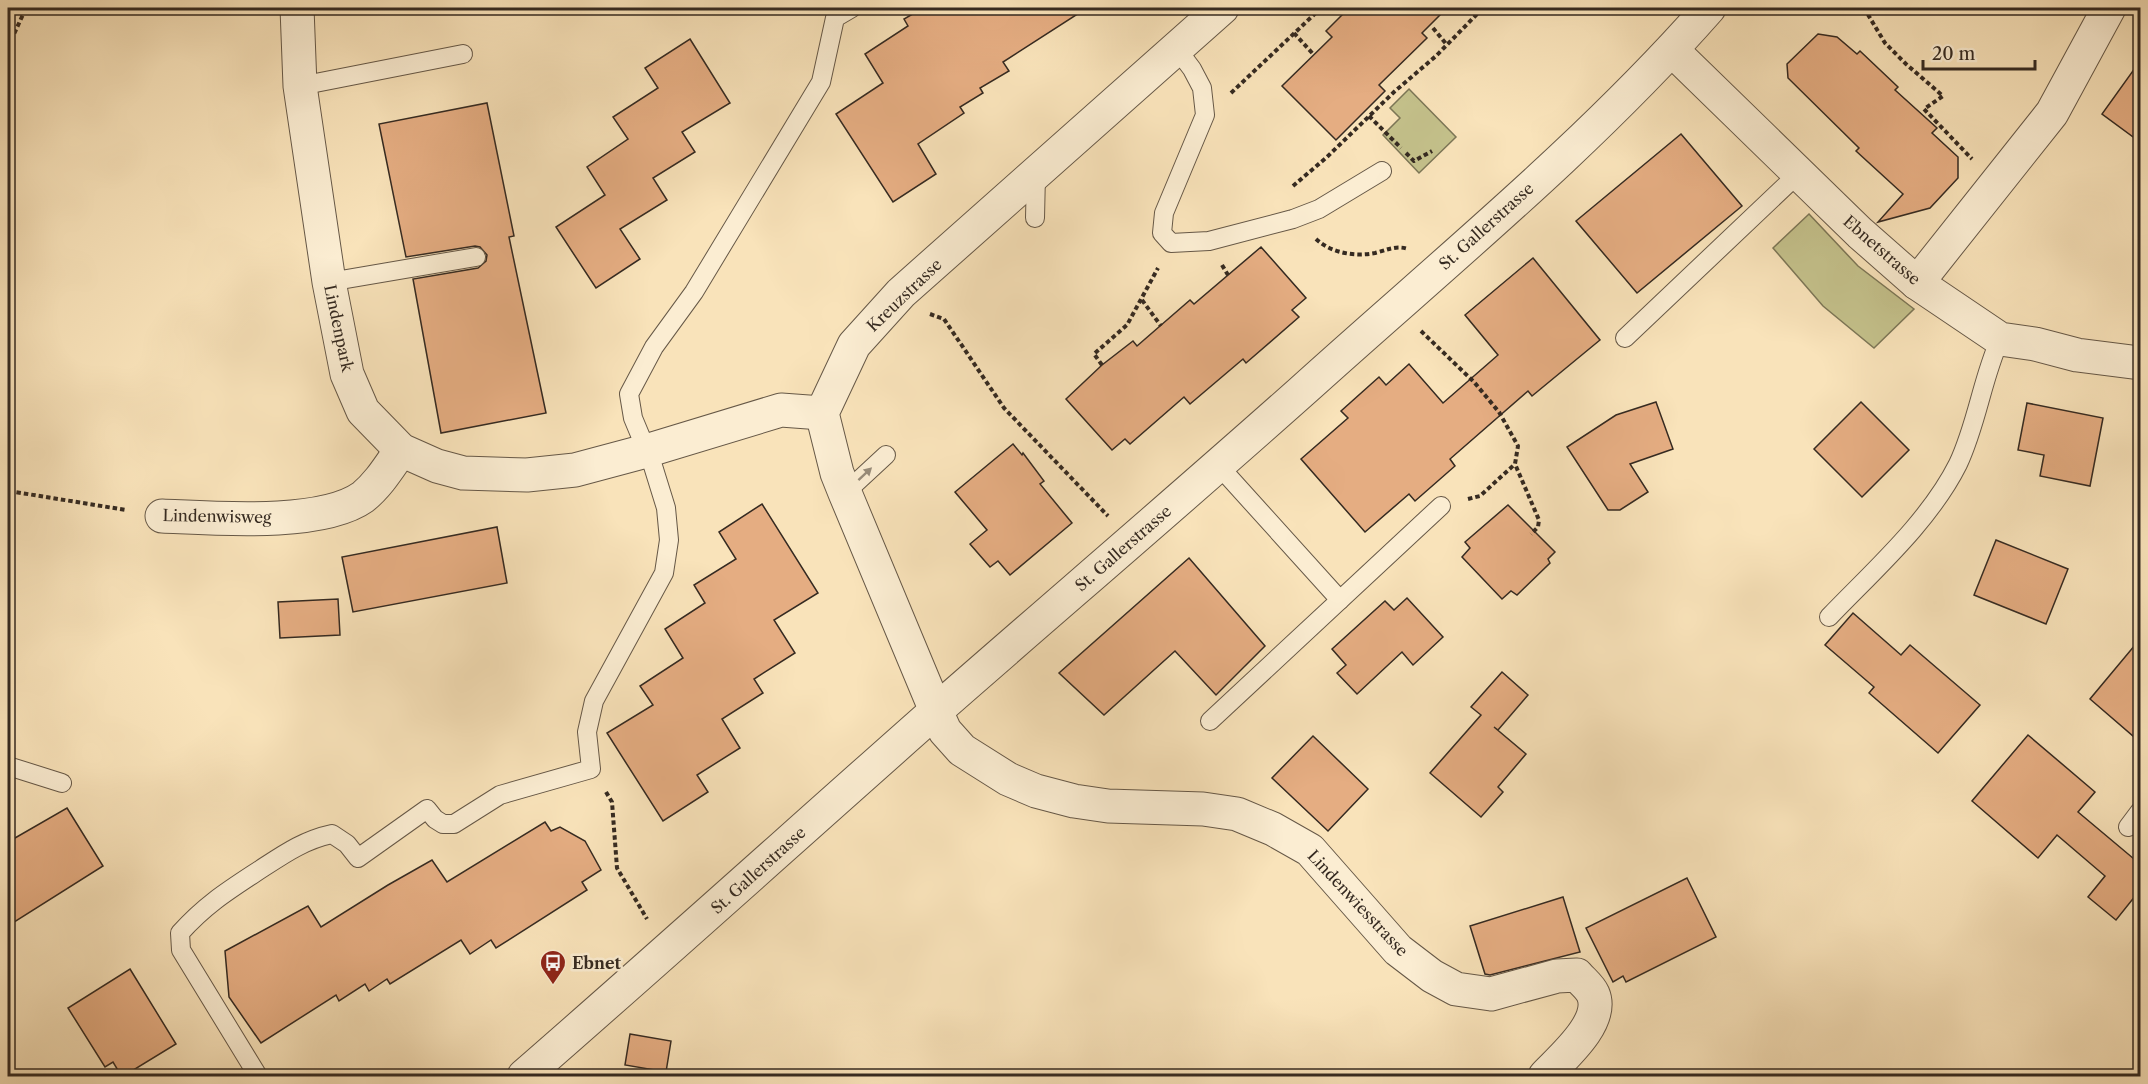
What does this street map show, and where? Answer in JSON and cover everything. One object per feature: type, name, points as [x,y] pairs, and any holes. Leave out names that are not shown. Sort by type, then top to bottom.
[{"type":"street","name":"Lindenpark","points":[[297,8],[300,86],[329,282],[347,374],[363,411],[401,450],[437,466],[463,473],[527,475],[575,470],[781,410],[822,413]]},
{"type":"street","name":"Kreuzstrasse","points":[[822,413],[854,345],[901,293],[1222,8]]},
{"type":"street","name":"St. Gallerstrasse","points":[[524,1077],[936,711],[1219,466],[1491,223],[1583,138],[1672,50],[1709,8]]},
{"type":"street","points":[[1917,283],[2052,113],[2109,8]]},
{"type":"street","name":"Ebnetstrasse","points":[[1672,50],[1860,233],[1917,283],[2000,339],[2034,344],[2077,355],[2140,363]]},
{"type":"street","points":[[822,413],[837,473],[936,711]]},
{"type":"street","name":"Lindenwisweg","points":[[162,516],[258,519],[338,509],[361,498],[377,485],[401,450]]},
{"type":"street","name":"Lindenwiesstrasse","points":[[936,711],[945,731],[962,750],[1008,779],[1036,791],[1074,801],[1108,806],[1203,809],[1237,814],[1273,829],[1310,850],[1398,950],[1432,976],[1456,989],[1491,994],[1557,976],[1577,975],[1593,994],[1594,1018],[1574,1046],[1545,1077]]},
{"type":"lane","points":[[258,1077],[181,950],[180,933],[211,901],[297,845],[315,838],[332,834],[347,844],[358,858],[427,809],[435,819],[443,824],[454,824],[500,795],[591,769],[587,732],[594,700],[664,573],[669,540],[666,508],[653,466],[633,418],[629,394],[654,346],[694,292],[821,82],[835,18],[852,8]]},
{"type":"lane","points":[[1177,49],[1192,69],[1202,88],[1205,114],[1164,213],[1162,233],[1171,243],[1209,241],[1293,219],[1319,209],[1382,171]]},
{"type":"lane","points":[[300,86],[463,54]]},
{"type":"lane","points":[[1625,339],[1799,173]]},
{"type":"lane","points":[[1035,218],[1036,174]]},
{"type":"lane","points":[[329,282],[476,257]]},
{"type":"lane","points":[[1829,617],[1911,531],[1942,492],[1958,463],[1972,425],[1989,362],[2000,339]]},
{"type":"lane","points":[[845,493],[886,455]]},
{"type":"lane","points":[[1219,466],[1340,600]]},
{"type":"lane","points":[[1210,721],[1441,506]]},
{"type":"lane","points":[[8,766],[62,783]]},
{"type":"lane","points":[[2128,827],[2140,811]]},
{"type":"path","points":[[8,47],[26,8]]},
{"type":"path","points":[[1233,91],[1321,8]]},
{"type":"path","points":[[1417,253],[1400,246],[1358,255],[1326,248],[1280,206],[1292,187],[1447,45],[1483,8]]},
{"type":"path","points":[[1864,8],[1885,43],[1943,96],[1924,109],[1996,183]]},
{"type":"path","points":[[1433,28],[1447,45]]},
{"type":"path","points":[[1294,33],[1314,55]]},
{"type":"path","points":[[1369,116],[1414,161],[1432,151]]},
{"type":"path","points":[[1102,365],[1094,354],[1127,325],[1171,243]]},
{"type":"path","points":[[1142,300],[1161,326]]},
{"type":"path","points":[[922,310],[944,319],[1004,408],[1113,520]]},
{"type":"path","points":[[8,317],[13,360],[8,493]]},
{"type":"path","points":[[1414,325],[1474,382],[1499,412],[1518,446],[1515,464],[1539,520],[1538,527],[1531,534]]},
{"type":"path","points":[[1441,506],[1480,496],[1515,464]]},
{"type":"path","name":"Lindenwisweg","points":[[8,493],[162,516]]},
{"type":"path","points":[[591,769],[612,802],[612,833],[617,868],[647,919]]},
{"type":"shaded area","points":[[1409,89],[1456,137],[1419,173],[1383,135],[1400,118],[1390,108]]},
{"type":"shaded area","points":[[1809,214],[1858,266],[1914,309],[1874,348],[1823,306],[1773,248]]},
{"type":"building","points":[[923,8],[1087,8],[1003,62],[1009,71],[980,88],[983,93],[960,107],[964,113],[918,144],[936,174],[893,202],[836,114],[883,83],[865,54],[908,26],[904,19]]},
{"type":"building","points":[[1349,8],[1447,8],[1422,33],[1427,38],[1379,85],[1385,91],[1336,140],[1282,86],[1332,37],[1326,31]]},
{"type":"building","points":[[1818,34],[1837,37],[1857,54],[1860,51],[1898,87],[1895,90],[1937,128],[1932,133],[1958,157],[1958,178],[1930,208],[1878,222],[1903,194],[1856,151],[1859,148],[1788,78],[1787,64]]},
{"type":"building","points":[[690,39],[730,103],[682,132],[695,152],[653,178],[667,200],[620,229],[640,259],[596,288],[556,227],[605,195],[587,167],[628,139],[613,117],[658,88],[645,68]]},
{"type":"building","points":[[2140,61],[2140,142],[2102,114]]},
{"type":"building","points":[[487,103],[514,236],[509,237],[546,413],[441,433],[413,279],[478,268],[486,261],[487,255],[480,247],[475,246],[406,257],[379,124]]},
{"type":"building","points":[[1681,134],[1742,206],[1637,293],[1576,221]]},
{"type":"building","points":[[1261,247],[1306,298],[1292,310],[1299,317],[1246,363],[1243,359],[1190,404],[1184,397],[1130,444],[1125,439],[1112,450],[1066,399],[1102,365],[1133,341],[1137,346],[1190,300],[1194,304]]},
{"type":"building","points":[[1533,258],[1600,340],[1532,396],[1528,391],[1450,459],[1455,466],[1415,501],[1409,494],[1365,532],[1301,459],[1348,418],[1341,411],[1379,377],[1386,385],[1409,364],[1443,403],[1498,355],[1465,315]]},
{"type":"building","points":[[1656,402],[1673,449],[1630,464],[1648,492],[1620,510],[1608,510],[1567,447],[1616,415]]},
{"type":"building","points":[[1861,402],[1909,450],[1862,497],[1814,449]]},
{"type":"building","points":[[2027,403],[2103,418],[2090,486],[2040,476],[2044,455],[2018,450]]},
{"type":"building","points":[[1013,444],[1022,455],[1023,453],[1044,481],[1040,484],[1072,523],[1010,575],[998,561],[990,567],[970,544],[987,530],[955,492]]},
{"type":"building","points":[[762,504],[818,593],[774,620],[795,653],[754,679],[763,693],[722,719],[740,748],[697,775],[708,792],[663,821],[607,733],[653,705],[640,686],[683,658],[665,629],[705,603],[694,585],[736,559],[719,532]]},
{"type":"building","points":[[1508,505],[1555,552],[1548,559],[1550,563],[1517,595],[1511,591],[1502,599],[1462,557],[1470,548],[1465,542]]},
{"type":"building","points":[[497,527],[507,583],[353,612],[342,557]]},
{"type":"building","points":[[1996,540],[2068,569],[2046,624],[1974,595]]},
{"type":"building","points":[[1189,558],[1265,646],[1216,695],[1175,651],[1104,715],[1059,673]]},
{"type":"building","points":[[1407,598],[1443,637],[1413,665],[1402,652],[1357,694],[1337,673],[1346,665],[1332,649],[1385,601],[1394,610]]},
{"type":"building","points":[[338,599],[340,635],[280,638],[278,602]]},
{"type":"building","points":[[1853,613],[1901,655],[1910,645],[1980,705],[1938,753],[1869,693],[1874,687],[1825,645]]},
{"type":"building","points":[[2140,639],[2140,742],[2090,699]]},
{"type":"building","points":[[1502,672],[1528,695],[1498,730],[1494,727],[1526,754],[1498,787],[1503,792],[1481,817],[1430,773],[1481,715],[1471,707]]},
{"type":"building","points":[[2028,735],[2095,792],[2078,812],[2140,864],[2140,890],[2116,920],[2088,897],[2105,876],[2057,835],[2038,858],[1972,801]]},
{"type":"building","points":[[1313,736],[1368,789],[1328,831],[1272,778]]},
{"type":"building","points":[[67,808],[103,866],[8,926],[8,842]]},
{"type":"building","points":[[545,822],[551,831],[560,827],[585,841],[601,870],[582,882],[587,890],[496,948],[491,940],[470,954],[461,940],[390,984],[387,979],[369,991],[365,984],[339,1001],[336,995],[261,1043],[229,997],[225,951],[308,906],[321,927],[432,860],[447,882]]},
{"type":"building","points":[[1687,878],[1716,937],[1626,982],[1623,976],[1613,982],[1586,928]]},
{"type":"building","points":[[1563,897],[1580,952],[1490,975],[1485,974],[1470,926]]},
{"type":"building","points":[[130,969],[176,1044],[122,1077],[113,1062],[105,1067],[68,1008]]},
{"type":"building","points":[[630,1034],[671,1041],[666,1072],[625,1065]]},
{"type":"place","name":"Ebnet","points":[[553,986]]}]
